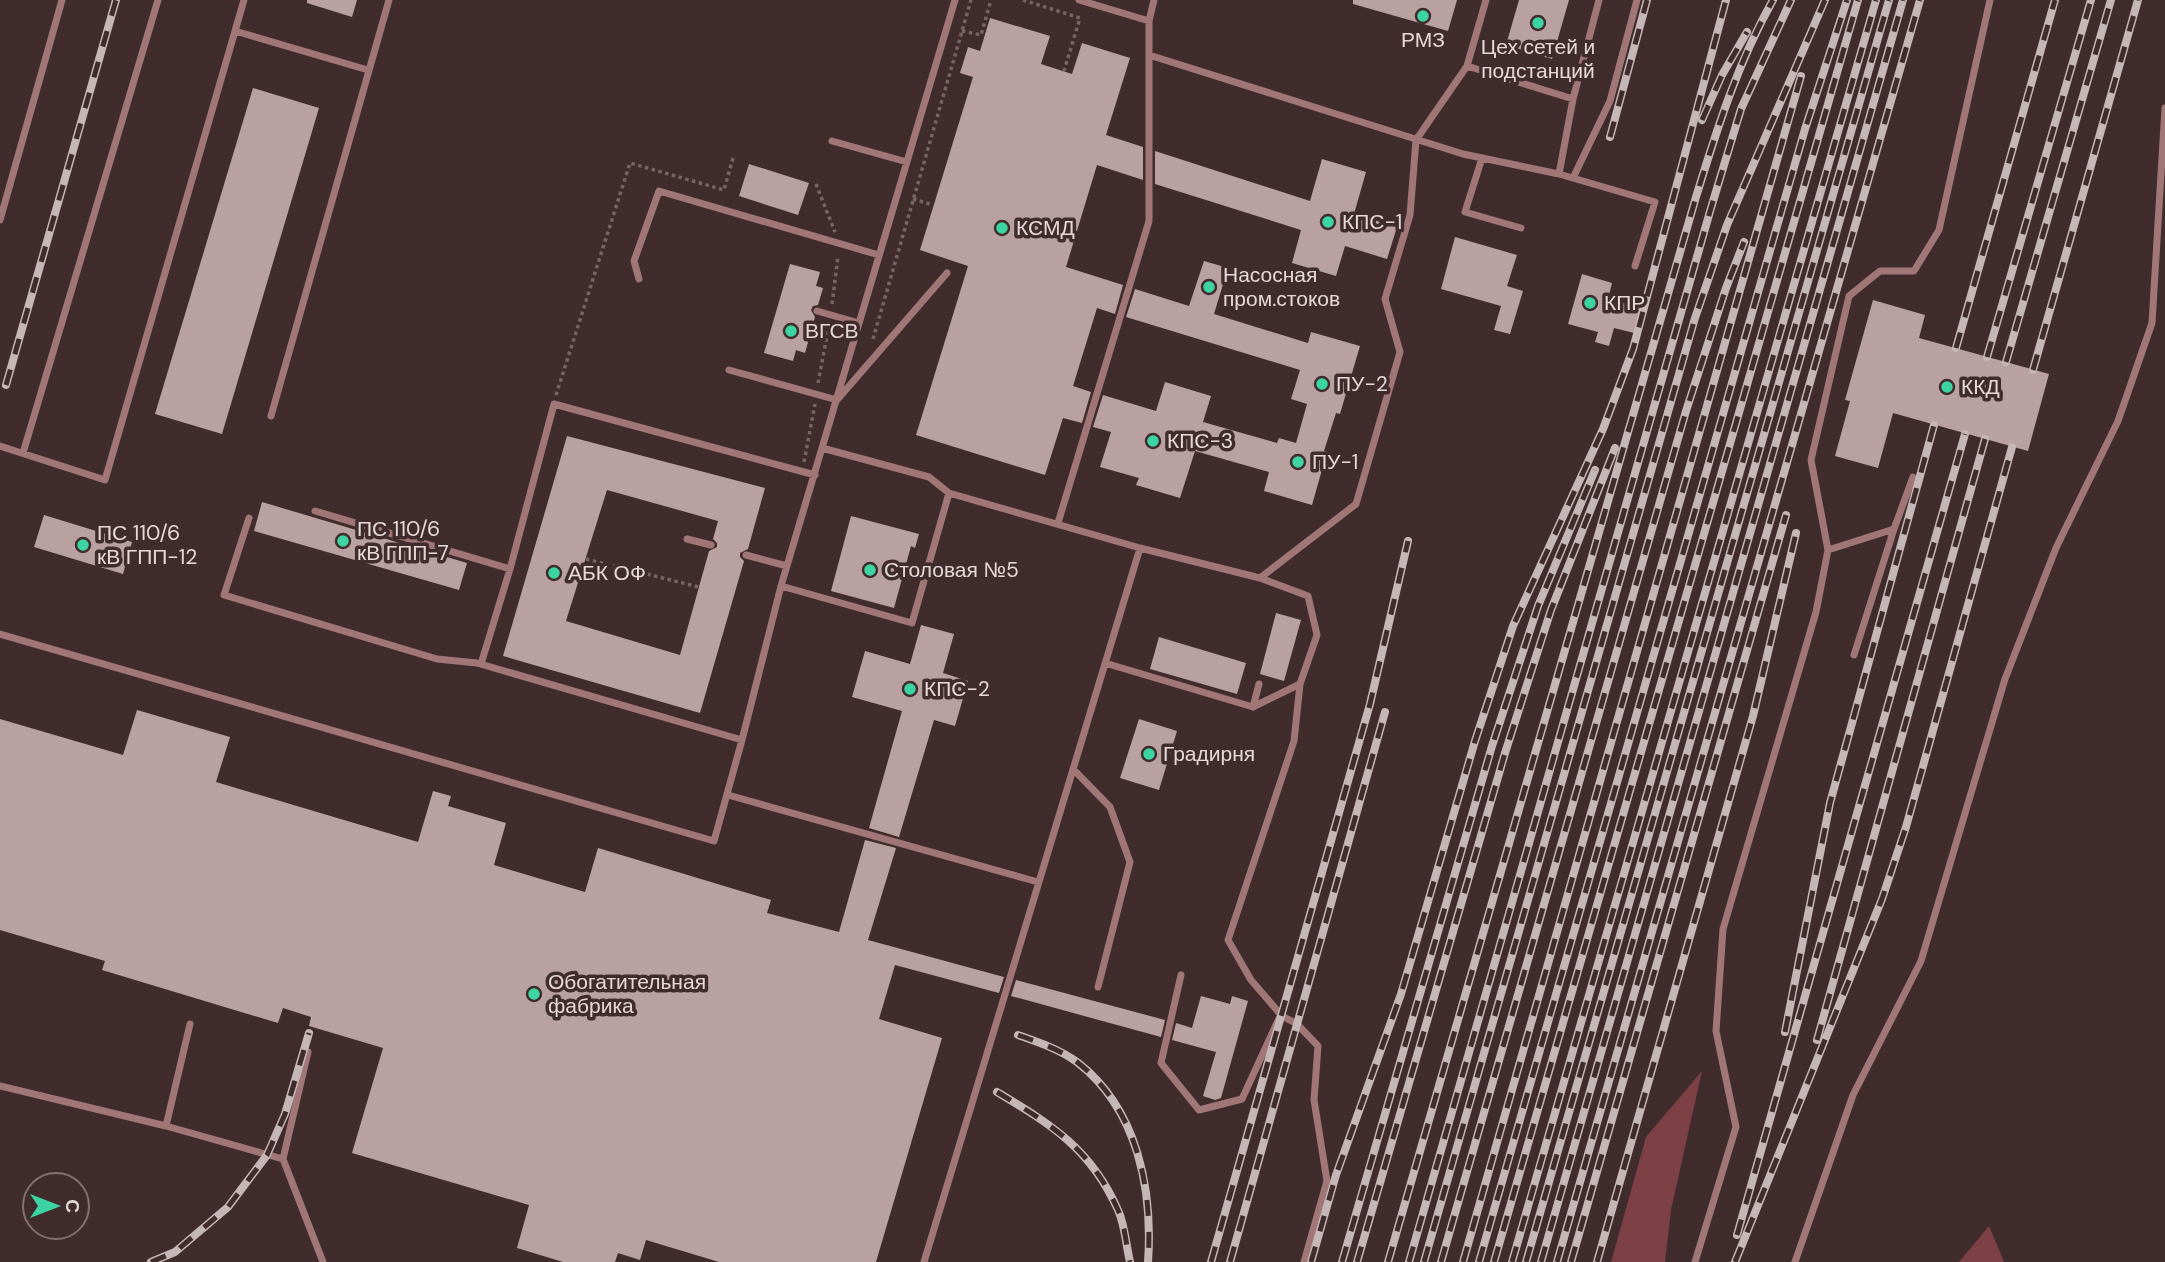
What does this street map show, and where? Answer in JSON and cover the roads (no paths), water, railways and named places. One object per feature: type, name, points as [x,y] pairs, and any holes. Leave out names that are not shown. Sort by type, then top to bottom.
[{"type":"lane","points":[[0,220],[62,0]]},
{"type":"lane","points":[[23,453],[158,0]]},
{"type":"lane","points":[[0,446],[105,480],[244,0]]},
{"type":"lane","points":[[271,416],[389,0]]},
{"type":"lane","points":[[0,634],[714,841],[781,586],[955,0]]},
{"type":"lane","points":[[1079,0],[1149,21]]},
{"type":"lane","points":[[1058,523],[1149,221],[1149,21],[1154,0]]},
{"type":"lane","points":[[1260,578],[1356,504],[1400,352],[1385,299],[1410,215],[1416,140],[1467,66],[1486,0]]},
{"type":"lane","points":[[1559,174],[1573,99],[1600,0]]},
{"type":"lane","points":[[1573,178],[1610,101],[1637,0]]},
{"type":"lane","points":[[1695,1262],[1736,1127],[1716,1031],[1723,929],[1816,612],[1828,550],[1811,460],[1849,296],[1880,271],[1914,271],[1939,230],[1990,0]]},
{"type":"lane","points":[[235,31],[368,71]]},
{"type":"lane","points":[[1149,55],[1416,140],[1482,159],[1559,174],[1655,202],[1635,266]]},
{"type":"lane","points":[[1467,66],[1573,99]]},
{"type":"lane","points":[[1794,1262],[1853,1095],[1921,961],[2004,679],[2056,548],[2118,422],[2152,323],[2165,108]]},
{"type":"lane","points":[[832,141],[907,162]]},
{"type":"lane","points":[[1482,159],[1465,212],[1521,229]]},
{"type":"lane","points":[[639,279],[634,261],[659,191],[878,255]]},
{"type":"lane","points":[[837,400],[947,273]]},
{"type":"lane","points":[[817,311],[859,323]]},
{"type":"lane","points":[[729,370],[837,400]]},
{"type":"lane","points":[[481,664],[510,569],[554,404],[815,475]]},
{"type":"lane","points":[[822,448],[929,477],[949,493],[1140,548],[1260,578],[1308,596],[1317,635],[1300,684],[1294,741],[1228,940],[1251,980],[1280,1014],[1297,1024],[1318,1046],[1314,1100],[1327,1181],[1304,1262]]},
{"type":"lane","points":[[1854,655],[1913,477]]},
{"type":"lane","points":[[781,586],[912,623],[949,493]]},
{"type":"lane","points":[[315,511],[510,569]]},
{"type":"lane","points":[[249,518],[224,595],[437,659],[481,664],[742,740]]},
{"type":"lane","points":[[1828,550],[1894,529]]},
{"type":"lane","points":[[687,539],[711,545]]},
{"type":"lane","points":[[924,1262],[1140,548]]},
{"type":"lane","points":[[746,555],[787,566]]},
{"type":"lane","points":[[1105,663],[1254,707],[1300,684]]},
{"type":"lane","points":[[1254,707],[1259,684]]},
{"type":"lane","points":[[1073,769],[1110,807],[1130,862],[1098,987]]},
{"type":"lane","points":[[728,795],[1038,882]]},
{"type":"lane","points":[[1181,975],[1161,1063],[1199,1110],[1242,1099],[1280,1014]]},
{"type":"lane","points":[[166,1126],[190,1024]]},
{"type":"lane","points":[[308,1052],[282,1159],[323,1262]]},
{"type":"lane","points":[[0,1086],[166,1126],[282,1159]]},
{"type":"railway","points":[[6,385],[116,0]]},
{"type":"railway","points":[[1610,137],[1647,0]]},
{"type":"railway","points":[[1311,1262],[1336,1175],[1401,994],[1475,741],[1513,626],[1603,429],[1633,349],[1726,0]]},
{"type":"railway","points":[[1388,1262],[1696,197],[1739,72],[1773,0]]},
{"type":"railway","points":[[1409,1262],[1711,208],[1741,109],[1791,0]]},
{"type":"railway","points":[[1424,1262],[1695,318],[1727,225],[1825,0]]},
{"type":"railway","points":[[1479,1262],[1805,129],[1847,0]]},
{"type":"railway","points":[[1494,1262],[1858,0]]},
{"type":"railway","points":[[1512,1262],[1876,0]]},
{"type":"railway","points":[[1526,1262],[1889,0]]},
{"type":"railway","points":[[1541,1262],[1903,0]]},
{"type":"railway","points":[[1557,1262],[1920,0]]},
{"type":"railway","points":[[1956,348],[2055,0]]},
{"type":"railway","points":[[1987,357],[2091,0]]},
{"type":"railway","points":[[2006,362],[2111,0]]},
{"type":"railway","points":[[2033,370],[2138,0]]},
{"type":"railway","points":[[1702,120],[1722,75],[1747,32]]},
{"type":"railway","points":[[1463,1262],[1801,76]]},
{"type":"railway","points":[[1441,1262],[1686,411],[1744,242]]},
{"type":"railway","points":[[1785,1032],[1830,803],[1934,425]]},
{"type":"railway","points":[[1737,1235],[1965,434]]},
{"type":"railway","points":[[1817,1040],[1985,439]]},
{"type":"railway","points":[[1735,1262],[1882,899],[1906,827],[2012,447]]},
{"type":"railway","points":[[1357,1262],[1505,753],[1551,610],[1615,448]]},
{"type":"railway","points":[[1342,1262],[1492,746],[1538,606],[1595,470]]},
{"type":"railway","points":[[1571,1262],[1786,515]]},
{"type":"railway","points":[[1597,1262],[1753,716],[1796,533]]},
{"type":"railway","points":[[1211,1262],[1370,704],[1408,541]]},
{"type":"railway","points":[[1230,1262],[1385,712]]},
{"type":"railway","points":[[151,1262],[175,1252],[228,1207],[267,1155],[285,1114],[309,1033]]},
{"type":"railway","points":[[1018,1035],[1041,1043],[1077,1062],[1098,1081],[1115,1103],[1128,1127],[1144,1179],[1148,1207],[1148,1262]]},
{"type":"railway","points":[[997,1092],[1068,1140],[1095,1170],[1120,1216],[1130,1262]]},
{"type":"place","name":"РМЗ","points":[[1423,16]]},
{"type":"place","name":"Цех сетей и подстанций","points":[[1538,23]]},
{"type":"place","name":"КПС-1","points":[[1328,222]]},
{"type":"place","name":"КСМД","points":[[1002,228]]},
{"type":"place","name":"Насосная пром.стоков","points":[[1209,287]]},
{"type":"place","name":"КПР","points":[[1590,303]]},
{"type":"place","name":"ВГСВ","points":[[791,331]]},
{"type":"place","name":"ПУ-2","points":[[1322,384]]},
{"type":"place","name":"ККД","points":[[1947,387]]},
{"type":"place","name":"КПС-3","points":[[1153,441]]},
{"type":"place","name":"ПУ-1","points":[[1298,462]]},
{"type":"place","name":"ПС 110/6 кВ ГПП-7","points":[[343,541]]},
{"type":"place","name":"ПС 110/6 кВ ГПП-12","points":[[83,545]]},
{"type":"place","name":"Столовая №5","points":[[870,570]]},
{"type":"place","name":"АБК ОФ","points":[[554,573]]},
{"type":"place","name":"КПС-2","points":[[910,689]]},
{"type":"place","name":"Градирня","points":[[1149,754]]},
{"type":"place","name":"Обогатительная фабрика","points":[[534,994]]}]
